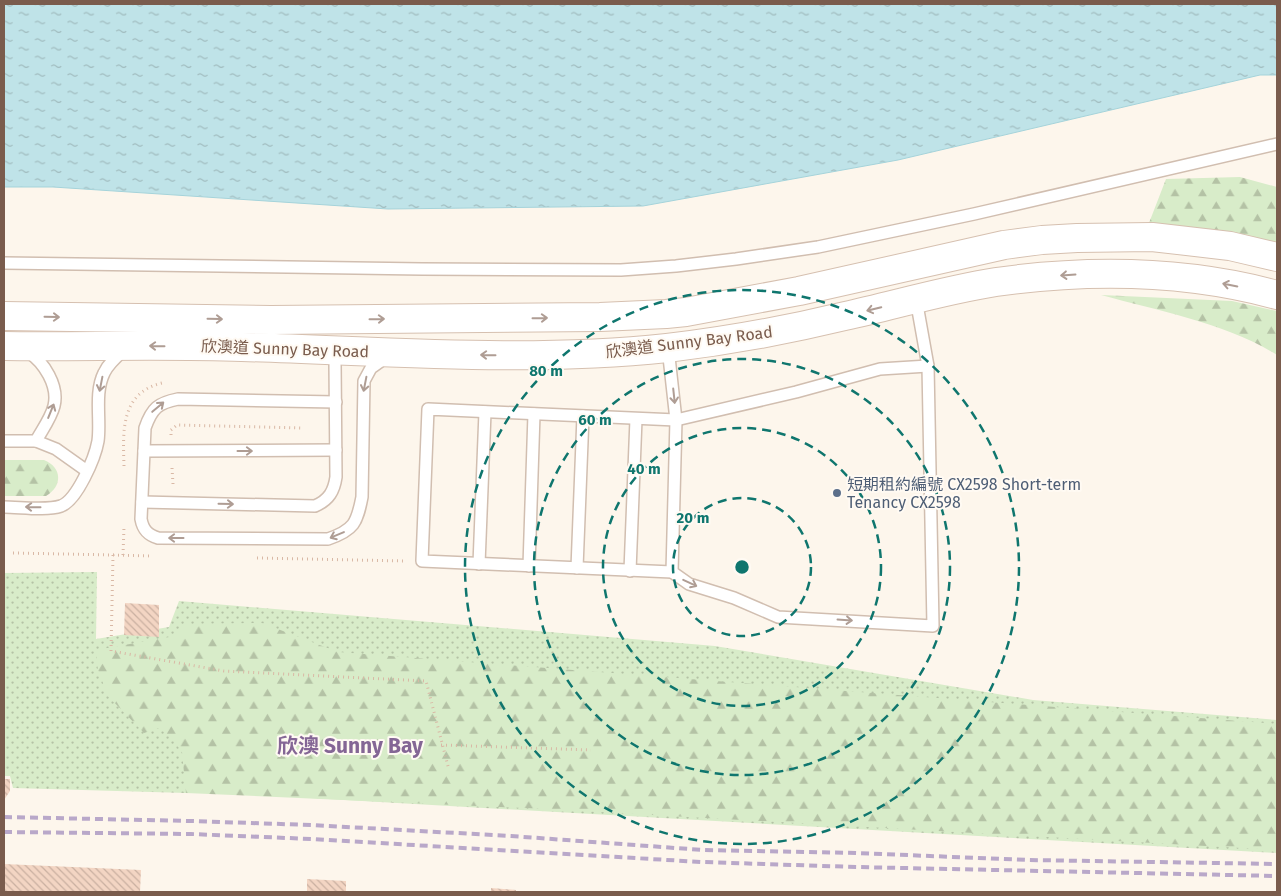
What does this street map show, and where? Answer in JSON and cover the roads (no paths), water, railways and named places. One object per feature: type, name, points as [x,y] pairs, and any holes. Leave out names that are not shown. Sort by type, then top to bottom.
[{"type":"main road","name":"欣澳道 Sunny Bay Road","points":[[4,316],[300,320],[600,317],[666,314],[800,291],[1004,246],[1042,240],[1152,238],[1230,246],[1277,257]]},
{"type":"main road","name":"欣澳道 Sunny Bay Road","points":[[12,346],[239,347],[398,353],[557,354],[668,348],[783,331],[964,288],[1035,277],[1129,273],[1227,284],[1277,295]]},
{"type":"main road","points":[[666,314],[668,348]]},
{"type":"lane","points":[[4,263],[621,270],[676,266],[818,247],[1277,144]]},
{"type":"lane","points":[[916,299],[928,366],[933,626],[778,618],[734,598],[689,584],[672,572],[422,561],[428,409],[676,420],[796,392],[880,369],[928,366]]},
{"type":"lane","points":[[12,346],[34,356],[43,364],[52,382],[55,398],[54,406],[36,441]]},
{"type":"lane","points":[[4,507],[49,508],[60,506],[68,502],[79,488],[98,441],[100,388],[103,374],[112,360],[129,346]]},
{"type":"lane","points":[[668,348],[676,420],[672,572]]},
{"type":"lane","points":[[142,502],[315,506],[324,502],[329,498],[334,488],[336,450],[335,362],[337,350]]},
{"type":"lane","points":[[336,402],[178,399],[164,402],[155,408],[149,416],[145,428],[142,525],[147,533],[158,538],[328,539],[341,535],[351,528],[359,515],[362,497],[364,381],[371,368],[381,360],[398,353]]},
{"type":"lane","points":[[479,564],[485,412]]},
{"type":"lane","points":[[528,566],[534,414]]},
{"type":"lane","points":[[577,568],[583,416]]},
{"type":"lane","points":[[630,571],[636,419]]},
{"type":"lane","points":[[4,441],[36,441],[56,449],[86,471]]},
{"type":"lane","points":[[144,451],[336,450]]},
{"type":"water","points":[[4,4],[1277,4],[1277,75],[1260,75],[898,160],[643,206],[388,209],[53,187],[4,187]]},
{"type":"railway","points":[[4,817],[311,825],[511,836],[703,850],[856,853],[1029,860],[1277,864]]},
{"type":"railway","points":[[4,832],[191,834],[311,839],[702,862],[1277,876]]},
{"type":"place","name":"短期租約編號 CX2598 Short-term Tenancy CX2598","points":[[837,493]]},
{"type":"district","name":"欣澳 Sunny Bay","points":[[350,746]]}]
